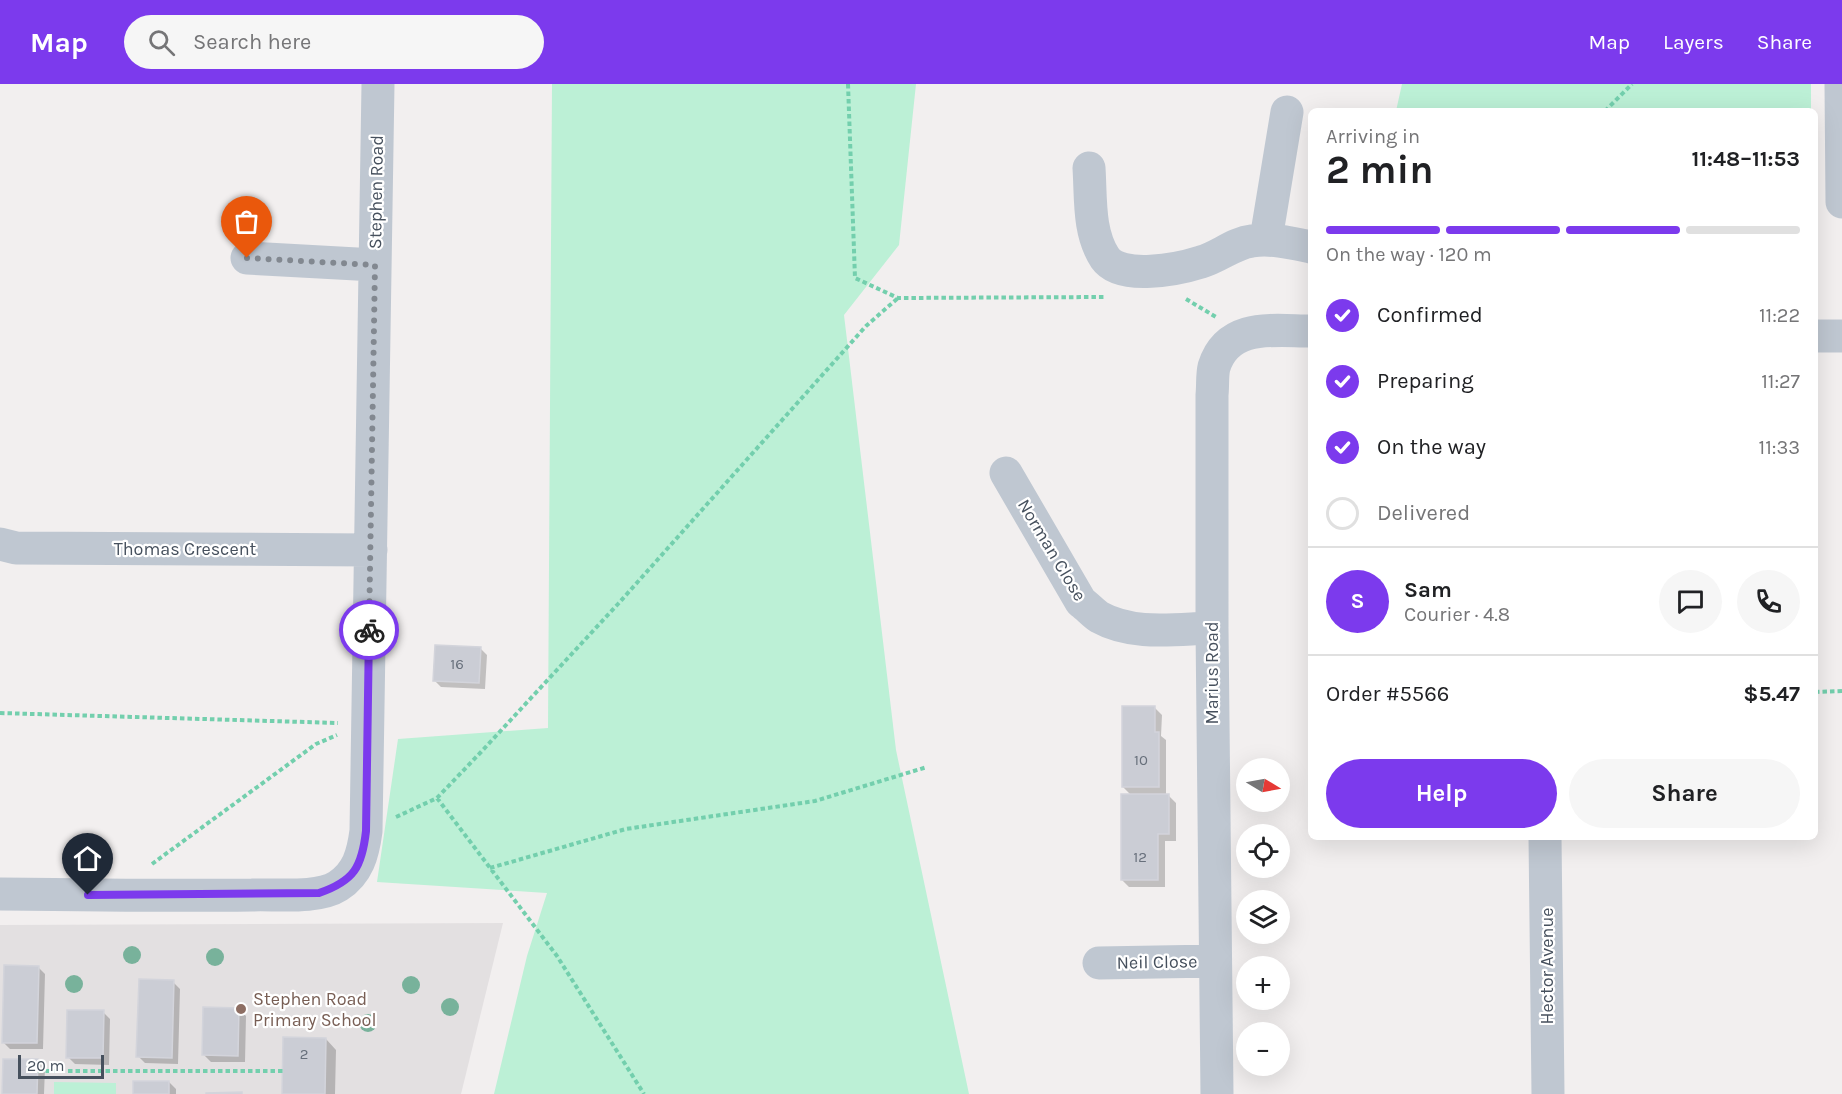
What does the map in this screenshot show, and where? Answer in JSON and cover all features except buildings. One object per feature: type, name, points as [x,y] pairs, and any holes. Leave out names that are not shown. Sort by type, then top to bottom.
[{"type":"street","name":"Stephen Road","points":[[0,894],[319,893],[337,887],[359,864],[366,831],[378,84]]},
{"type":"street","points":[[1841,84],[1842,202]]},
{"type":"street","points":[[1266,239],[1287,112]]},
{"type":"street","points":[[1089,168],[1092,218],[1097,243],[1106,260],[1120,268],[1140,272],[1170,270],[1203,262],[1249,241],[1266,239],[1308,246]]},
{"type":"street","points":[[247,258],[375,265]]},
{"type":"street","points":[[1233,339],[1249,332],[1308,331]]},
{"type":"street","points":[[1818,336],[1842,336]]},
{"type":"street","name":"Marius Road","points":[[1217,1094],[1212,395],[1214,367],[1223,349],[1233,339]]},
{"type":"street","name":"Norman Close","points":[[1006,473],[1081,602],[1099,616],[1122,627],[1143,630],[1212,628]]},
{"type":"street","name":"Thomas Crescent","points":[[0,544],[16,548],[371,550]]},
{"type":"street","name":"Hector Avenue","points":[[1545,840],[1548,1094]]},
{"type":"street","name":"Neil Close","points":[[1099,963],[1215,960]]},
{"type":"path","points":[[848,84],[855,278],[898,298],[1114,297]]},
{"type":"path","points":[[1608,108],[1632,84]]},
{"type":"path","points":[[366,831],[437,798],[618,604],[866,326],[898,298]]},
{"type":"path","points":[[1179,298],[1187,299],[1215,316],[1233,339]]},
{"type":"path","points":[[1818,692],[1842,691]]},
{"type":"path","points":[[0,713],[368,723]]},
{"type":"path","points":[[148,867],[316,744],[368,723]]},
{"type":"path","points":[[490,868],[626,829],[814,801],[927,767]]},
{"type":"path","points":[[437,798],[557,956],[644,1094]]},
{"type":"path","points":[[38,1071],[283,1071]]},
{"type":"shaded area","name":"Stephen Road Primary School","points":[[503,923],[461,1094],[0,1094],[0,925]]},
{"type":"green space","points":[[552,84],[916,84],[899,245],[844,315],[896,750],[969,1094],[494,1094],[527,956],[547,893],[377,882],[398,739],[548,728]]},
{"type":"green space","points":[[1402,84],[1811,84],[1811,108],[1397,108]]},
{"type":"green space","points":[[54,1082],[116,1083],[116,1094],[54,1094]]},
{"type":"way so far","points":[[247,258],[375,265],[369,630]]},
{"type":"place","name":"Stephen Road Primary School","points":[[241,1009]]},
{"type":"route","points":[[88,895],[319,893],[337,887],[350,876],[359,864],[366,831],[369,630]]}]
